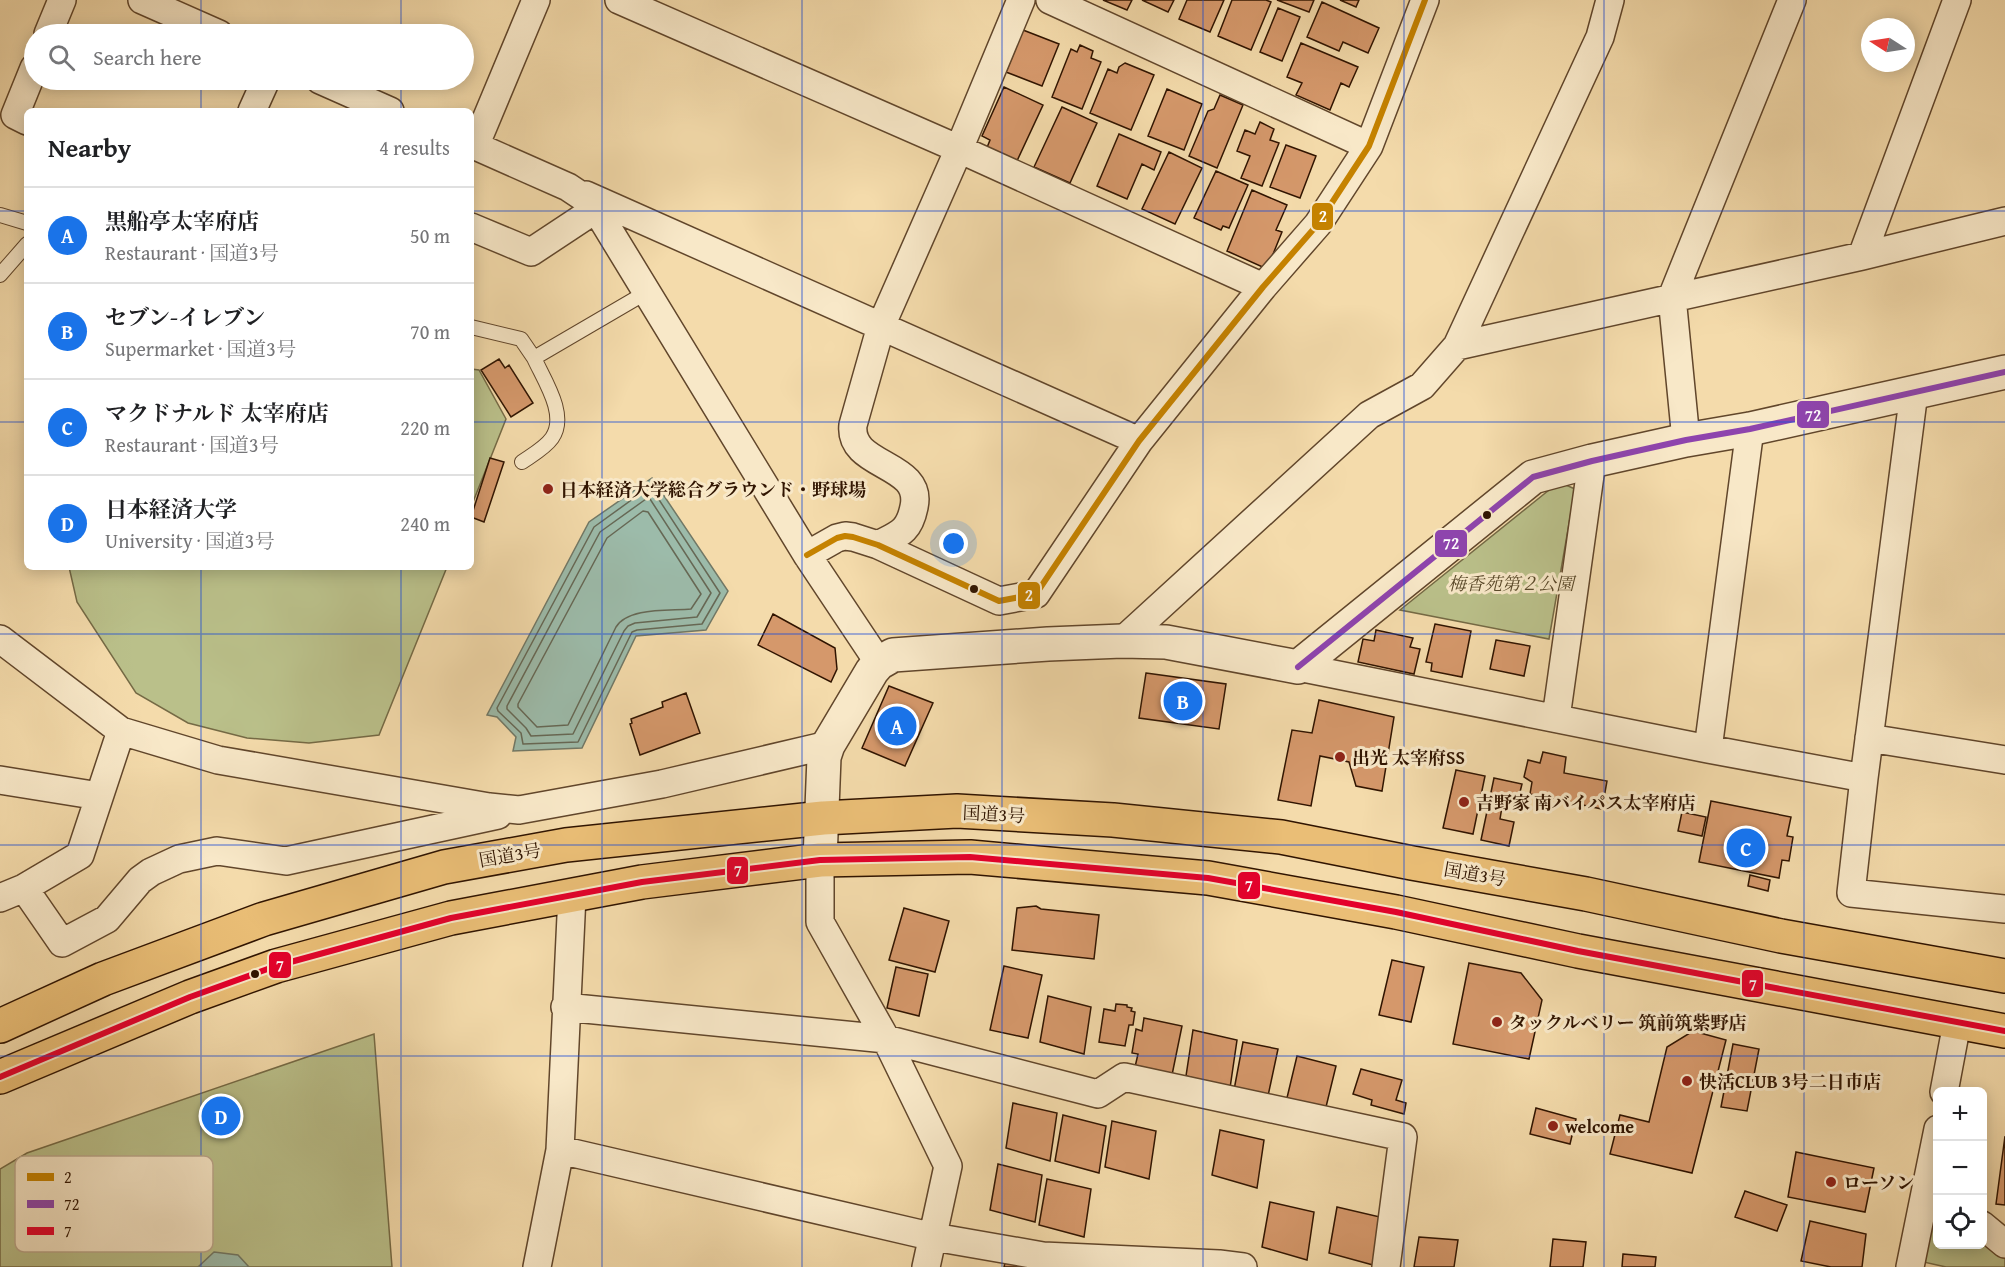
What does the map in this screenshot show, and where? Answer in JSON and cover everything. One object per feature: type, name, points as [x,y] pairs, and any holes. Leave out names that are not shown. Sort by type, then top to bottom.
[{"type":"highway","name":"国道3号","points":[[0,1026],[103,979],[264,919],[444,867],[566,845],[823,818],[957,811],[1113,820],[1281,837],[1586,894],[1781,936],[2005,976]]},
{"type":"highway","points":[[0,1077],[190,997],[276,966],[451,918],[642,882],[820,860],[970,857],[1208,878],[1396,912],[1578,951],[2005,1031]]},
{"type":"street","points":[[52,24],[62,0]]},
{"type":"street","points":[[142,0],[196,24]]},
{"type":"street","points":[[474,143],[536,0]]},
{"type":"street","points":[[619,0],[959,149],[1263,287]]},
{"type":"street","points":[[878,545],[905,531],[910,522],[915,501],[914,491],[907,479],[859,449],[852,435],[881,326],[959,149],[1021,0]]},
{"type":"street","points":[[1050,0],[1369,146]]},
{"type":"street","points":[[807,555],[837,538],[845,536],[860,538],[999,601],[1036,594],[1138,441],[1263,287],[1318,224],[1369,146],[1425,0]]},
{"type":"street","points":[[1122,641],[1369,415],[1422,386],[1457,346],[1600,37],[1610,0]]},
{"type":"street","points":[[1686,440],[1672,297],[1792,0]]},
{"type":"street","points":[[1862,256],[1958,0]]},
{"type":"street","points":[[24,120],[15,115],[25,90]]},
{"type":"street","points":[[253,108],[261,90]]},
{"type":"street","points":[[343,90],[383,108]]},
{"type":"street","points":[[474,145],[1138,441]]},
{"type":"street","points":[[568,187],[596,209],[807,555],[879,663]]},
{"type":"street","points":[[474,228],[531,252],[596,209]]},
{"type":"street","points":[[1457,346],[1862,256],[2005,221]]},
{"type":"street","points":[[1298,668],[1533,477],[1686,440],[1750,429],[2005,372]]},
{"type":"street","points":[[1914,392],[1851,893],[2005,909]]},
{"type":"street","points":[[1708,749],[1750,429]]},
{"type":"street","points":[[1556,718],[1592,461]]},
{"type":"street","points":[[0,639],[121,731],[218,760],[466,804],[519,810]]},
{"type":"street","points":[[926,1267],[948,1166],[886,1039],[820,922],[824,757],[828,745],[872,671],[879,663],[893,655],[1122,641],[1166,642],[1864,778]]},
{"type":"street","points":[[121,731],[80,855],[12,893],[62,943],[107,918],[140,880],[151,872],[179,859],[217,851],[286,861],[519,810],[662,784],[828,745]]},
{"type":"street","points":[[1869,738],[2005,760]]},
{"type":"street","points":[[0,780],[99,796]]},
{"type":"street","points":[[537,1267],[560,1150],[572,895]]},
{"type":"street","points":[[566,1007],[886,1039],[1098,1094],[1124,1077],[1403,1137],[1386,1267]]},
{"type":"street","points":[[1945,1087],[1957,1023]]},
{"type":"street","points":[[560,1150],[934,1237],[1043,1256],[1243,1267]]},
{"type":"street","points":[[1910,1267],[1933,1182]]},
{"type":"street","points":[[1987,1228],[2005,1244]]},
{"type":"lane","points":[[0,215],[24,222]]},
{"type":"lane","points":[[0,275],[24,247]]},
{"type":"lane","points":[[534,358],[647,292]]},
{"type":"lane","points":[[474,328],[521,339],[534,358],[557,408],[559,418],[554,436],[522,462]]},
{"type":"green space","points":[[474,369],[479,370],[506,419],[474,499]]},
{"type":"green space","name":"梅香苑第２公園","points":[[1559,482],[1575,489],[1549,639],[1400,610]]},
{"type":"green space","points":[[70,570],[446,570],[379,735],[309,743],[247,738],[188,723],[136,693],[77,602]]},
{"type":"green space","points":[[374,1034],[392,1267],[0,1267],[0,1169],[15,1160],[15,1252],[213,1252],[213,1156],[22,1156]]},
{"type":"green space","points":[[1930,1204],[1933,1205],[1933,1249],[1987,1249],[1987,1244],[2005,1258],[2005,1267],[1946,1267],[1919,1261]]},
{"type":"water","points":[[652,478],[728,591],[706,630],[636,636],[582,748],[513,751],[516,737],[497,717],[487,715],[589,522]]},
{"type":"water","points":[[214,1252],[238,1255],[249,1267],[198,1267]]},
{"type":"building","points":[[1103,0],[1132,0],[1127,10]]},
{"type":"building","points":[[1142,0],[1174,0],[1168,12]]},
{"type":"building","points":[[1187,0],[1224,0],[1210,32],[1179,19]]},
{"type":"building","points":[[1232,0],[1271,2],[1251,50],[1218,36]]},
{"type":"building","points":[[1277,0],[1314,0],[1309,12]]},
{"type":"building","points":[[1340,0],[1359,0],[1356,7]]},
{"type":"building","points":[[1322,2],[1379,28],[1368,53],[1343,42],[1339,51],[1307,37]]},
{"type":"building","points":[[1278,8],[1300,17],[1282,61],[1260,52]]},
{"type":"building","points":[[1023,30],[1059,44],[1042,86],[1006,72]]},
{"type":"building","points":[[1301,43],[1358,67],[1349,87],[1341,83],[1330,110],[1296,95],[1302,83],[1287,77]]},
{"type":"building","points":[[1080,45],[1093,51],[1091,58],[1101,62],[1082,109],[1052,97],[1071,49],[1077,52]]},
{"type":"building","points":[[1125,63],[1154,75],[1131,130],[1090,113],[1108,69],[1117,73],[1119,67]]},
{"type":"building","points":[[1004,87],[1043,105],[1016,163],[986,150],[990,140],[982,136]]},
{"type":"building","points":[[1167,89],[1202,104],[1184,150],[1148,136]]},
{"type":"building","points":[[1220,95],[1243,105],[1217,168],[1189,156],[1208,111],[1214,109]]},
{"type":"building","points":[[1062,107],[1097,123],[1070,183],[1034,167]]},
{"type":"building","points":[[1260,122],[1274,129],[1270,140],[1279,143],[1262,186],[1241,178],[1250,156],[1237,151],[1245,130],[1255,134]]},
{"type":"building","points":[[1119,134],[1161,152],[1154,170],[1142,164],[1127,199],[1097,186]]},
{"type":"building","points":[[1286,145],[1316,156],[1300,198],[1270,187]]},
{"type":"building","points":[[1169,152],[1202,168],[1175,224],[1142,209]]},
{"type":"building","points":[[1216,171],[1248,185],[1229,228],[1223,226],[1221,230],[1194,218]]},
{"type":"building","points":[[1252,190],[1287,205],[1276,230],[1282,232],[1267,269],[1227,251]]},
{"type":"building","points":[[499,359],[505,368],[509,365],[533,403],[511,417],[481,370]]},
{"type":"building","points":[[490,458],[504,462],[484,522],[474,518],[474,508]]},
{"type":"building","points":[[773,614],[835,648],[837,669],[831,682],[758,645]]},
{"type":"building","points":[[1435,624],[1471,631],[1462,677],[1431,671],[1432,663],[1426,662]]},
{"type":"building","points":[[1376,630],[1413,638],[1410,647],[1420,649],[1414,674],[1358,662],[1363,639],[1374,641]]},
{"type":"building","points":[[1496,640],[1530,646],[1524,676],[1490,669]]},
{"type":"building","points":[[1146,673],[1226,684],[1219,729],[1139,718]]},
{"type":"building","points":[[889,686],[933,703],[905,766],[862,748]]},
{"type":"building","points":[[686,693],[700,733],[640,755],[630,724],[631,719],[663,707],[662,702]]},
{"type":"building","points":[[1319,700],[1394,717],[1382,791],[1356,786],[1349,762],[1320,756],[1311,806],[1278,800],[1292,730],[1312,733]]},
{"type":"building","points":[[1543,752],[1566,757],[1564,773],[1607,781],[1602,809],[1530,794],[1532,782],[1524,777],[1528,760],[1540,763]]},
{"type":"building","name":"吉野家 南バイパス太宰府店","points":[[1456,770],[1485,776],[1473,834],[1443,828]]},
{"type":"building","points":[[1494,778],[1522,784],[1517,804],[1503,801],[1500,819],[1514,822],[1509,846],[1481,840]]},
{"type":"building","points":[[1711,801],[1791,817],[1787,836],[1793,837],[1789,861],[1782,860],[1779,878],[1699,862]]},
{"type":"building","points":[[1682,812],[1706,817],[1702,836],[1678,831]]},
{"type":"building","points":[[1750,875],[1770,880],[1768,891],[1748,886]]},
{"type":"building","points":[[1036,906],[1041,909],[1099,915],[1094,959],[1012,950],[1017,908]]},
{"type":"building","points":[[904,908],[949,921],[935,972],[889,960]]},
{"type":"building","points":[[1392,960],[1424,967],[1411,1022],[1379,1015]]},
{"type":"building","name":"タックルベリー 筑前筑紫野店","points":[[1469,963],[1521,973],[1542,1000],[1529,1059],[1453,1044]]},
{"type":"building","points":[[1004,966],[1042,975],[1028,1038],[990,1030]]},
{"type":"building","points":[[896,967],[928,974],[919,1016],[887,1008]]},
{"type":"building","points":[[1048,996],[1091,1007],[1084,1054],[1040,1042]]},
{"type":"building","points":[[1116,1004],[1127,1005],[1132,1008],[1131,1011],[1135,1012],[1133,1025],[1129,1025],[1125,1046],[1099,1042],[1104,1009],[1115,1011]]},
{"type":"building","points":[[1144,1018],[1182,1026],[1172,1075],[1135,1067],[1138,1054],[1132,1053],[1136,1029],[1142,1031]]},
{"type":"building","points":[[1193,1030],[1237,1040],[1230,1088],[1186,1076]]},
{"type":"building","name":"快活CLUB 3号二日市店","points":[[1693,1031],[1726,1040],[1692,1173],[1610,1154],[1620,1115],[1649,1122],[1667,1047]]},
{"type":"building","points":[[1243,1042],[1278,1049],[1268,1096],[1234,1090]]},
{"type":"building","points":[[1733,1044],[1759,1049],[1747,1111],[1721,1107]]},
{"type":"building","points":[[1297,1056],[1336,1066],[1325,1111],[1286,1102]]},
{"type":"building","points":[[1361,1069],[1402,1080],[1396,1100],[1406,1103],[1404,1114],[1371,1105],[1372,1100],[1353,1094]]},
{"type":"building","points":[[1013,1103],[1057,1113],[1050,1161],[1006,1148]]},
{"type":"building","name":"welcome","points":[[1536,1108],[1576,1119],[1570,1144],[1530,1134]]},
{"type":"building","points":[[1063,1115],[1106,1126],[1099,1173],[1055,1161]]},
{"type":"building","points":[[1112,1121],[1156,1131],[1149,1179],[1105,1167]]},
{"type":"building","points":[[1220,1130],[1264,1140],[1257,1188],[1212,1175]]},
{"type":"building","points":[[2005,1136],[2005,1205],[1996,1204]]},
{"type":"building","name":"ローソン","points":[[1796,1152],[1874,1168],[1865,1212],[1788,1197]]},
{"type":"building","points":[[998,1164],[1042,1175],[1035,1222],[990,1210]]},
{"type":"building","points":[[1047,1179],[1091,1189],[1084,1237],[1039,1225]]},
{"type":"building","points":[[1745,1191],[1787,1205],[1777,1231],[1735,1217]]},
{"type":"building","points":[[1270,1202],[1314,1212],[1307,1260],[1262,1247]]},
{"type":"building","points":[[1337,1207],[1380,1217],[1373,1265],[1329,1253]]},
{"type":"building","points":[[1810,1221],[1866,1234],[1862,1267],[1831,1267],[1801,1261]]},
{"type":"building","points":[[1419,1237],[1458,1240],[1454,1267],[1414,1267]]},
{"type":"building","points":[[1553,1239],[1586,1242],[1583,1267],[1550,1267]]},
{"type":"building","points":[[1623,1254],[1656,1257],[1655,1267],[1622,1267]]},
{"type":"building","points":[[1006,1259],[1037,1267],[1004,1267]]},
{"type":"transit line","name":"2","points":[[807,555],[837,538],[853,537],[878,545],[999,601],[1036,594],[1139,441],[1263,287],[1318,224],[1369,146],[1425,0]]},
{"type":"transit line","name":"72","points":[[1298,667],[1533,477],[1686,440],[1750,429],[2005,372]]},
{"type":"transit line","name":"7","points":[[0,1077],[190,997],[276,966],[451,918],[642,882],[820,860],[970,857],[1208,878],[1396,912],[1578,951],[2005,1031]]},
{"type":"place","name":"日本経済大学総合グラウンド・野球場","points":[[548,489]]},
{"type":"place","name":"セブン-イレブン","points":[[1183,701]]},
{"type":"place","name":"黒船亭太宰府店","points":[[897,726]]},
{"type":"place","name":"出光 太宰府SS","points":[[1340,757]]},
{"type":"place","name":"吉野家 南バイパス太宰府店","points":[[1464,802]]},
{"type":"place","name":"マクドナルド 太宰府店","points":[[1746,848]]},
{"type":"place","name":"タックルベリー 筑前筑紫野店","points":[[1497,1022]]},
{"type":"place","name":"快活CLUB 3号二日市店","points":[[1687,1081]]},
{"type":"place","name":"日本経済大学","points":[[221,1116]]},
{"type":"place","name":"welcome","points":[[1553,1126]]},
{"type":"place","name":"ローソン","points":[[1831,1182]]}]
